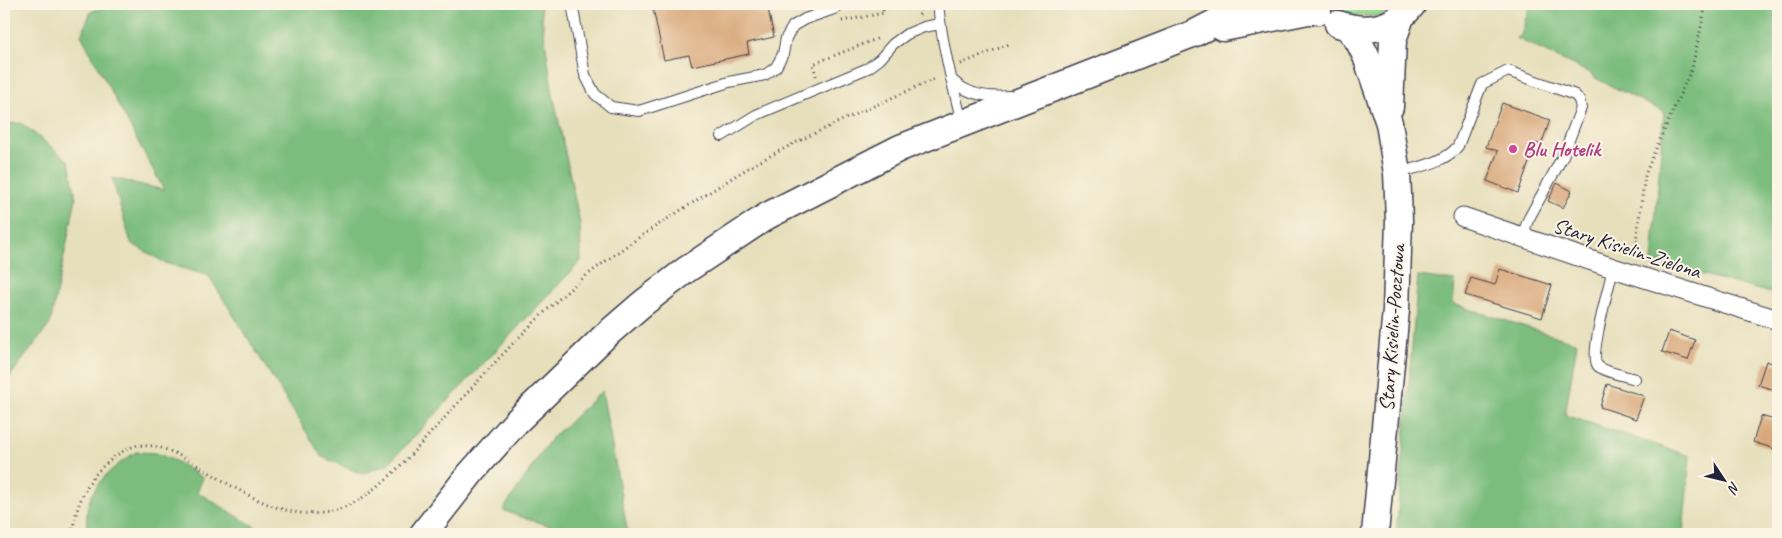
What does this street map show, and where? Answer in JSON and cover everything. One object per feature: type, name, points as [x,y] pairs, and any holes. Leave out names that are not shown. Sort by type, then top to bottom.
[{"type":"main road","points":[[423,534],[470,474],[516,422],[605,336],[686,270],[767,216],[900,148],[1195,34],[1251,4]]},
{"type":"main road","points":[[1195,34],[1308,11],[1315,7],[1335,23],[1348,28],[1366,30],[1385,26],[1407,10]]},
{"type":"main road","name":"Stary Kisielin-Pocztowa","points":[[1389,123],[1393,40],[1407,10]]},
{"type":"main road","name":"Stary Kisielin-Pocztowa","points":[[1348,28],[1359,42],[1366,56],[1389,123],[1397,173],[1399,221],[1396,310],[1375,534]]},
{"type":"street","name":"Stary Kisielin-Zielona","points":[[1463,217],[1622,271],[1778,320]]},
{"type":"lane","points":[[572,4],[585,75],[595,94],[612,107],[639,111],[729,82],[765,75],[776,67],[783,54],[786,38],[793,26],[805,18],[834,9],[840,4]]},
{"type":"lane","points":[[938,4],[940,24],[962,123]]},
{"type":"lane","points":[[722,136],[756,115],[868,68],[880,59],[893,44],[907,34],[924,27],[940,24]]},
{"type":"lane","points":[[1397,173],[1452,154],[1458,146],[1482,84],[1508,71],[1575,95],[1579,100],[1581,108],[1563,156],[1528,220],[1522,237]]},
{"type":"lane","points":[[950,73],[967,92],[978,95],[1002,97],[1040,93]]},
{"type":"lane","points":[[1622,271],[1596,343],[1595,361],[1599,368],[1634,379]]},
{"type":"path","points":[[918,15],[921,12],[919,4]]},
{"type":"path","points":[[1622,271],[1646,175],[1656,146],[1692,68],[1706,4]]},
{"type":"path","points":[[817,78],[812,64],[886,35]]},
{"type":"path","points":[[72,534],[79,503],[88,484],[103,466],[117,455],[137,445],[164,448],[244,493],[264,503],[293,513],[314,515],[336,511],[356,502],[373,490],[411,455],[514,344],[575,285],[641,236],[769,156],[854,115],[950,73],[1008,44]]},
{"type":"green space","points":[[111,4],[540,4],[552,89],[580,224],[581,261],[388,464],[362,474],[322,457],[209,276],[165,263],[131,243],[112,178],[164,190],[81,35],[91,12]]},
{"type":"green space","points":[[1332,4],[1399,4],[1380,16],[1350,15]]},
{"type":"green space","points":[[1530,4],[1778,4],[1778,295],[1652,261],[1664,112],[1595,78],[1590,73],[1516,38],[1521,36]]},
{"type":"green space","points":[[21,123],[69,161],[76,198],[50,324],[4,384],[4,124]]},
{"type":"green space","points":[[1418,276],[1455,281],[1453,304],[1577,343],[1565,415],[1690,456],[1683,534],[1396,534]]},
{"type":"green space","points":[[602,391],[628,534],[577,534],[503,510],[550,440]]},
{"type":"green space","points":[[136,452],[156,453],[175,461],[203,478],[197,492],[267,534],[88,534],[86,520],[91,496],[105,476]]},
{"type":"building","points":[[652,4],[767,4],[774,37],[747,43],[749,54],[692,66],[689,55],[664,60]]},
{"type":"building","name":"Blu Hotelik","points":[[1502,103],[1550,120],[1541,145],[1536,143],[1518,193],[1487,181],[1498,151],[1486,147]]},
{"type":"building","points":[[1557,183],[1572,191],[1563,208],[1548,201]]},
{"type":"building","points":[[1500,269],[1552,285],[1542,318],[1465,295],[1471,278],[1495,285]]},
{"type":"building","points":[[1669,331],[1695,340],[1688,360],[1662,352]]},
{"type":"building","points":[[1766,361],[1778,365],[1778,391],[1758,385]]},
{"type":"building","points":[[1607,384],[1644,396],[1636,419],[1600,407]]},
{"type":"building","points":[[1761,416],[1778,421],[1778,450],[1753,442]]},
{"type":"place","name":"Blu Hotelik","points":[[1513,149]]}]
